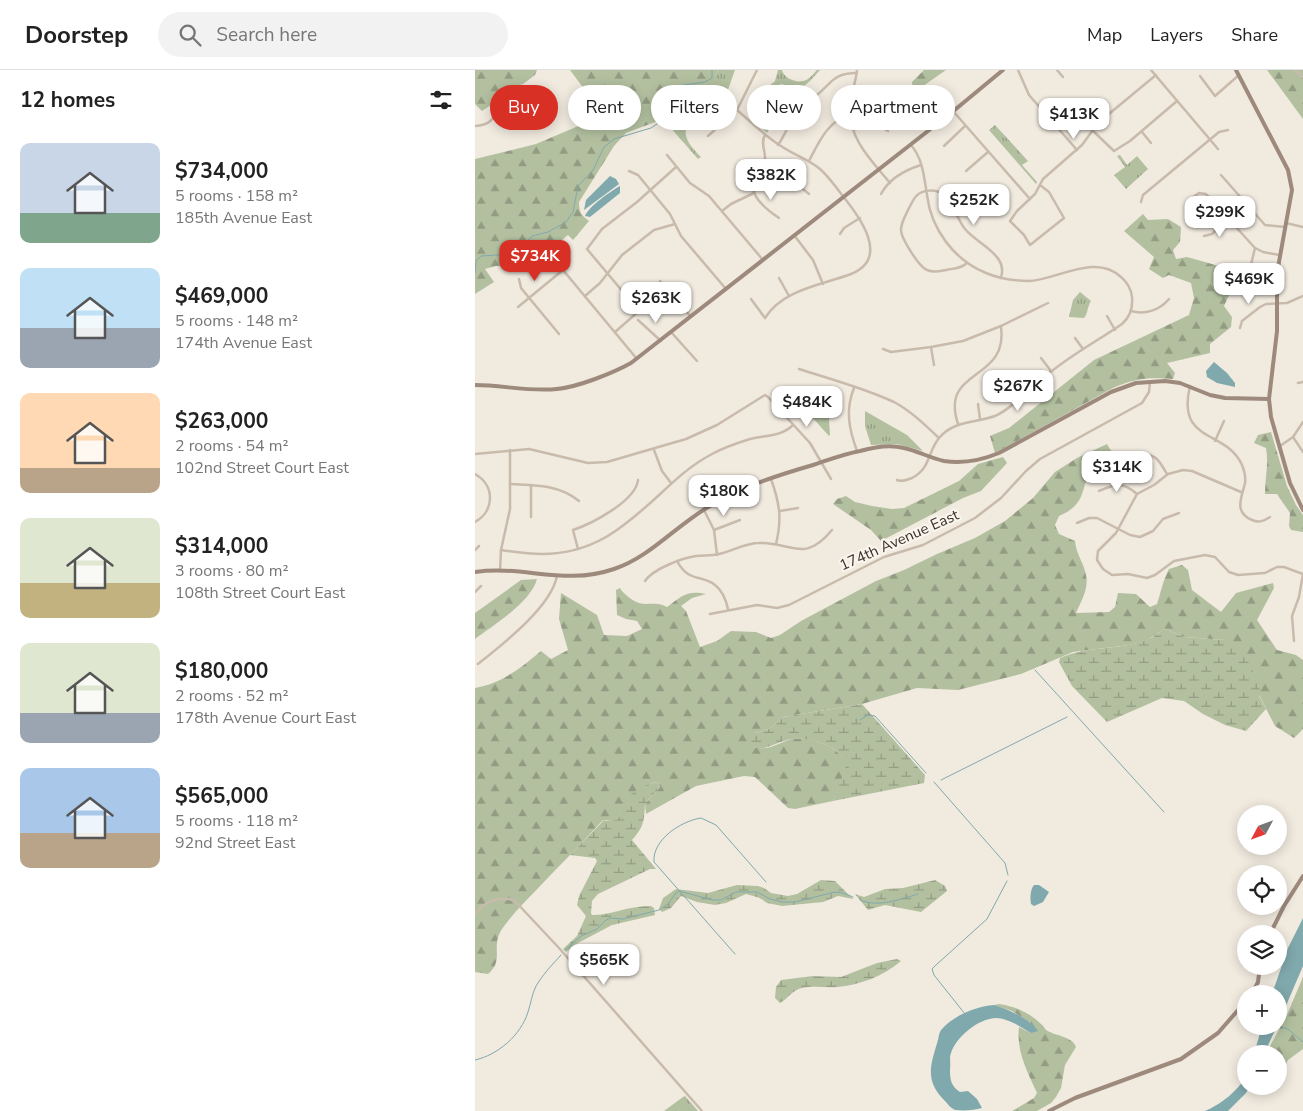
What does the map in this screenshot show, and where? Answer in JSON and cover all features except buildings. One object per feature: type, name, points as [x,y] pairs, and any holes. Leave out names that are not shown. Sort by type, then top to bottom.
[{"type":"street","points":[[751,300],[765,318],[775,306],[789,296],[856,271],[864,266],[870,253],[870,242],[860,218],[823,172],[809,161],[778,145],[737,110],[757,70]]},
{"type":"street","points":[[955,109],[1003,70]]},
{"type":"street","points":[[1018,70],[1029,95],[1077,150]]},
{"type":"street","points":[[1057,70],[1063,77]]},
{"type":"street","points":[[1151,70],[1218,149]]},
{"type":"street","points":[[1236,70],[1289,173],[1292,190],[1276,278],[1276,341],[1269,399],[1271,417],[1290,483],[1303,510]]},
{"type":"street","points":[[1295,70],[1303,77]]},
{"type":"street","points":[[821,90],[833,79],[857,72],[854,85]]},
{"type":"street","points":[[1040,185],[1049,192],[1064,218],[1030,245],[1024,235],[1010,221],[1017,211],[1030,199],[1047,175],[1084,143],[1098,123],[1156,75]]},
{"type":"street","points":[[1199,76],[1215,96],[1239,75]]},
{"type":"street","points":[[1092,130],[1114,151],[1130,142],[1177,101]]},
{"type":"street","points":[[955,114],[1030,199]]},
{"type":"street","points":[[475,126],[490,122]]},
{"type":"street","points":[[809,161],[819,139],[831,126]]},
{"type":"street","points":[[944,146],[965,126]]},
{"type":"street","points":[[708,136],[715,130]]},
{"type":"street","points":[[778,145],[787,130]]},
{"type":"street","points":[[853,130],[861,148],[890,183]]},
{"type":"street","points":[[475,385],[557,389],[614,371],[637,359],[928,130]]},
{"type":"street","points":[[1141,202],[1143,195],[1209,139],[1222,130],[1228,130]]},
{"type":"street","points":[[1142,132],[1151,143]]},
{"type":"street","points":[[765,135],[762,144],[765,154],[764,164],[753,181],[754,193],[779,218]]},
{"type":"street","points":[[897,480],[905,481],[923,470],[939,438],[958,424],[999,414],[1051,371],[1115,330],[1125,322],[1131,311],[1132,297],[1126,282],[1116,273],[1105,268],[1071,270],[1031,281],[1001,278],[987,274],[967,263],[947,244],[932,217],[921,164],[910,144]]},
{"type":"street","points":[[966,171],[987,152]]},
{"type":"street","points":[[667,155],[690,183],[708,195],[763,260]]},
{"type":"street","points":[[764,164],[785,174],[809,194]]},
{"type":"street","points":[[881,194],[890,183],[905,171],[921,164]]},
{"type":"street","points":[[615,332],[639,311],[587,249],[602,229],[676,167]]},
{"type":"street","points":[[629,171],[637,175],[670,214],[681,236],[726,289]]},
{"type":"street","points":[[1221,175],[1265,225],[1303,227]]},
{"type":"street","points":[[967,263],[959,268],[937,272],[928,271],[922,267],[903,238],[901,230],[902,223],[918,194],[926,191],[937,192],[951,204],[961,224],[972,237],[995,254],[1002,265],[1001,278]]},
{"type":"street","points":[[722,211],[731,204],[754,193]]},
{"type":"street","points":[[1189,200],[1199,194],[1206,194],[1255,248],[1263,252],[1279,255]]},
{"type":"street","points":[[840,234],[844,228],[860,218]]},
{"type":"street","points":[[1204,236],[1211,234],[1229,219]]},
{"type":"street","points":[[585,296],[596,287],[622,255],[654,230],[676,224]]},
{"type":"street","points":[[794,236],[813,260],[823,284]]},
{"type":"street","points":[[1251,276],[1250,269],[1255,248]]},
{"type":"street","points":[[518,307],[563,270],[637,359]]},
{"type":"street","points":[[779,278],[789,296]]},
{"type":"street","points":[[519,279],[521,288],[559,334]]},
{"type":"street","points":[[660,281],[691,317]]},
{"type":"street","points":[[1240,328],[1242,321],[1260,307],[1287,303],[1303,296]]},
{"type":"street","points":[[1131,311],[1147,312],[1162,306],[1169,299]]},
{"type":"street","points":[[883,349],[891,352],[963,341],[1001,326],[1048,303]]},
{"type":"street","points":[[1107,316],[1115,330]]},
{"type":"street","points":[[638,320],[661,341]]},
{"type":"street","points":[[958,424],[954,411],[957,394],[967,381],[986,368],[995,359],[1001,343],[1001,326]]},
{"type":"street","points":[[671,332],[697,361]]},
{"type":"street","points":[[1075,338],[1083,349]]},
{"type":"street","points":[[931,347],[934,365]]},
{"type":"street","points":[[1041,358],[1051,371]]},
{"type":"street","points":[[799,369],[855,387],[901,406],[939,438]]},
{"type":"street","points":[[1010,381],[1023,394]]},
{"type":"street","points":[[475,572],[500,571],[557,576],[598,574],[625,565],[640,557],[703,510],[739,490],[770,478],[875,447],[897,447],[945,461],[966,462],[991,456],[1111,392],[1128,385],[1150,381],[1173,382],[1190,386],[1203,393],[1225,398],[1269,399]]},
{"type":"street","name":"174th Avenue East","points":[[710,614],[728,609],[757,605],[777,608],[789,605],[884,557],[923,545],[975,518],[997,501],[1040,459],[1142,403],[1149,392],[1150,381]]},
{"type":"street","points":[[1298,383],[1303,382]]},
{"type":"street","points":[[1190,386],[1187,401],[1191,419],[1199,431],[1231,450],[1241,462],[1245,478],[1240,506],[1245,516],[1258,521],[1270,517]]},
{"type":"street","points":[[855,387],[849,406],[848,418],[857,451]]},
{"type":"street","points":[[475,454],[510,450],[537,450],[582,462],[607,462],[680,442],[717,425],[765,395],[810,443],[831,479]]},
{"type":"street","points":[[978,404],[980,419]]},
{"type":"street","points":[[1215,440],[1224,422]]},
{"type":"street","points":[[1280,446],[1293,437],[1303,422]]},
{"type":"street","points":[[501,550],[543,554],[578,549],[603,540],[619,530],[689,467],[714,453],[746,440],[778,434],[793,425]]},
{"type":"street","points":[[1293,437],[1303,452]]},
{"type":"street","points":[[654,449],[661,471],[671,483]]},
{"type":"street","points":[[500,571],[501,550],[509,515],[511,484],[510,450]]},
{"type":"street","points":[[1136,454],[1148,454],[1155,457],[1161,462],[1167,474]]},
{"type":"street","points":[[1241,492],[1191,471],[1183,470],[1167,474],[1158,482],[1137,494],[1119,528],[1097,554],[1100,566],[1113,575],[1128,574],[1147,578],[1174,561],[1205,555],[1215,557],[1229,572],[1238,576],[1265,573],[1277,567],[1283,567],[1303,574],[1299,597],[1292,616],[1293,641]]},
{"type":"street","points":[[475,474],[486,483],[490,496],[487,510],[475,522]]},
{"type":"street","points":[[770,478],[780,511],[776,544]]},
{"type":"street","points":[[578,549],[573,530],[596,521],[611,511],[636,488],[638,480]]},
{"type":"street","points":[[511,484],[550,487],[571,495],[579,501]]},
{"type":"street","points":[[1099,491],[1120,484],[1137,494]]},
{"type":"street","points":[[531,485],[531,517]]},
{"type":"street","points":[[780,511],[798,508]]},
{"type":"street","points":[[703,510],[714,530],[717,555]]},
{"type":"street","points":[[1077,523],[1089,518],[1097,518],[1133,536],[1143,537],[1153,531],[1163,519],[1179,513]]},
{"type":"street","points":[[714,530],[740,520]]},
{"type":"street","points":[[645,581],[650,575],[677,561],[697,556],[717,555],[757,542],[776,544],[792,549],[807,549],[820,543],[832,530]]},
{"type":"street","points":[[475,550],[479,546]]},
{"type":"street","points":[[677,561],[683,570],[693,577],[715,585],[722,593],[728,609]]},
{"type":"street","points":[[478,664],[499,648],[547,600],[554,588],[557,576]]},
{"type":"street","points":[[475,592],[481,586]]},
{"type":"street","points":[[1274,925],[1283,906],[1303,876]]},
{"type":"street","points":[[475,914],[485,904],[496,898],[514,900],[559,948],[702,1111]]},
{"type":"street","points":[[1049,1111],[1075,1098],[1181,1059],[1218,1033],[1237,1011]]},
{"type":"green space","points":[[475,70],[537,70],[535,75],[523,84],[490,85],[490,106],[482,111],[475,104]]},
{"type":"green space","points":[[570,70],[718,70],[713,81],[705,85],[651,85],[651,124],[641,127],[641,85],[581,85]]},
{"type":"green space","points":[[718,70],[735,70],[730,85],[703,85],[716,75]]},
{"type":"green space","points":[[778,70],[782,70],[790,79],[800,81],[811,77],[817,70],[820,70],[805,85],[770,85],[775,81]]},
{"type":"green space","points":[[924,70],[946,70],[924,85],[912,85],[912,82]]},
{"type":"green space","points":[[1267,70],[1303,70],[1303,119]]},
{"type":"green space","points":[[995,125],[1028,161],[1022,165],[1037,182],[1036,184],[989,130]]},
{"type":"green space","points":[[569,130],[634,130],[626,133],[614,146],[579,202],[581,213],[589,221],[573,240],[568,235],[557,244],[562,251],[538,270],[534,264],[496,266],[485,269],[494,282],[475,294],[475,159],[536,144]]},
{"type":"green space","points":[[673,130],[686,130],[686,136],[691,145],[701,157],[698,159]]},
{"type":"green space","points":[[1120,155],[1127,165],[1137,156],[1148,169],[1126,189],[1114,175],[1125,167],[1117,156]]},
{"type":"green space","points":[[1143,214],[1148,220],[1168,219],[1181,227],[1180,242],[1173,250],[1176,259],[1187,257],[1226,268],[1236,280],[1224,306],[1232,317],[1231,327],[1210,344],[1210,353],[1167,363],[1175,373],[1173,379],[1142,379],[1113,388],[995,453],[990,436],[1009,428],[1094,360],[1189,315],[1194,298],[1191,283],[1169,275],[1163,278],[1149,269],[1154,257],[1124,231]]},
{"type":"green space","points":[[1080,292],[1091,301],[1086,314],[1084,318],[1069,317],[1073,300]]},
{"type":"green space","points":[[784,386],[830,399],[829,436]]},
{"type":"green space","points":[[865,411],[907,435],[923,451],[897,444],[871,445],[865,426]]},
{"type":"green space","points":[[1271,432],[1287,486],[1303,515],[1303,532],[1291,530],[1289,526],[1290,513],[1277,494],[1265,494],[1266,448],[1254,443],[1258,435]]},
{"type":"green space","points":[[1107,444],[1118,463],[1117,470],[1099,472],[1087,476],[1079,501],[1072,509],[1059,516],[1055,525],[1059,534],[1075,541],[1085,571],[1087,580],[1085,590],[1076,613],[1109,612],[1115,607],[1118,593],[1136,594],[1150,607],[1157,604],[1169,569],[1182,565],[1188,570],[1192,590],[1221,612],[1236,593],[1273,583],[1274,588],[1257,620],[1277,650],[1296,655],[1303,660],[1303,729],[1294,738],[1275,726],[1259,695],[1225,640],[1184,637],[1165,629],[1146,641],[1073,652],[1021,674],[958,690],[917,688],[862,704],[783,717],[769,729],[755,733],[754,747],[764,748],[800,738],[816,741],[831,747],[848,764],[833,801],[795,809],[788,808],[755,777],[744,776],[696,786],[646,814],[645,804],[660,787],[658,782],[652,783],[623,805],[617,821],[602,821],[521,906],[502,929],[497,942],[497,958],[493,969],[488,974],[475,972],[475,688],[502,679],[541,651],[551,659],[568,650],[559,619],[561,593],[597,615],[604,635],[627,636],[642,629],[637,621],[617,615],[616,590],[620,588],[626,595],[637,602],[659,604],[667,607],[689,593],[706,594],[692,598],[681,606],[686,611],[700,647],[717,641],[731,631],[756,632],[771,638],[780,635],[801,621],[876,581],[975,538],[1005,521],[1033,498],[1055,472],[1077,458]]},
{"type":"green space","points":[[1003,457],[1007,463],[981,491],[963,498],[881,541],[871,530],[833,504],[837,499],[846,496],[855,502],[872,506],[892,509],[904,508],[959,481],[978,464]]},
{"type":"green space","points":[[537,579],[533,588],[520,604],[475,639],[475,613],[521,580]]},
{"type":"green space","points":[[1165,629],[1184,637],[1225,640],[1246,657],[1260,686],[1259,696],[1266,709],[1246,731],[1225,725],[1203,714],[1184,701],[1162,698],[1107,722],[1072,686],[1059,662],[1060,658],[1070,654],[1144,641]]},
{"type":"green space","points":[[862,704],[925,775],[924,783],[833,801],[847,764],[838,752],[817,741],[789,740],[760,749],[754,747],[751,741],[755,733],[769,729],[783,717]]},
{"type":"green space","points":[[658,782],[660,787],[645,804],[643,824],[632,840],[656,869],[650,869],[598,894],[592,901],[591,913],[592,915],[599,915],[636,907],[651,906],[654,908],[655,915],[612,925],[578,943],[566,952],[563,949],[577,936],[586,916],[577,905],[579,896],[597,861],[595,858],[570,855],[603,821],[617,820],[622,805],[633,793],[642,787]]},
{"type":"green space","points":[[821,880],[835,881],[853,899],[838,896],[823,902],[782,906],[767,903],[760,898],[746,894],[726,903],[715,905],[697,902],[681,896],[671,908],[662,912],[659,909],[663,898],[676,889],[708,893],[737,885],[758,886],[771,893],[788,896],[797,894]]},
{"type":"green space","points":[[935,880],[945,886],[947,891],[921,912],[885,905],[868,910],[855,894],[864,897],[885,889],[903,888]]},
{"type":"green space","points":[[897,959],[901,961],[879,975],[863,982],[837,987],[802,988],[780,1003],[775,998],[776,987],[781,980],[813,976],[841,977],[877,963]]},
{"type":"green space","points":[[1303,977],[1303,1049],[1287,1062],[1287,1045],[1271,1045],[1276,1035],[1287,1035],[1287,1015]]},
{"type":"green space","points":[[999,1004],[1027,1013],[1046,1030],[1067,1038],[1076,1047],[1065,1065],[1061,1088],[1056,1097],[1051,1103],[1037,1111],[1012,1111],[1034,1098],[1037,1093],[1023,1061],[1019,1044],[1019,1027],[1031,1033],[1031,1023],[1012,1011],[994,1005]]},
{"type":"green space","points":[[685,1096],[698,1111],[664,1111],[683,1097]]},
{"type":"water","points":[[610,176],[616,179],[619,184],[584,210],[586,200]]},
{"type":"water","points":[[620,186],[620,193],[590,217],[585,216],[595,203]]},
{"type":"water","points":[[1214,362],[1227,373],[1235,383],[1235,387],[1217,383],[1207,377],[1206,371]]},
{"type":"water","points":[[1034,885],[1039,885],[1049,892],[1043,902],[1034,906],[1031,904],[1030,897]]},
{"type":"water","points":[[1303,918],[1303,966],[1287,1003],[1287,985],[1275,985],[1279,975],[1287,975],[1288,948]]},
{"type":"water","points":[[994,1005],[1030,1022],[1038,1031],[1031,1033],[1009,1021],[995,1018],[975,1025],[963,1035],[950,1055],[951,1080],[957,1090],[960,1092],[968,1091],[977,1099],[982,1108],[973,1110],[954,1109],[938,1093],[931,1079],[932,1064],[941,1030],[959,1016],[973,1010]]},
{"type":"water","points":[[1259,1035],[1273,1035],[1268,1045],[1257,1045]]},
{"type":"water","points":[[1237,1088],[1237,1095],[1244,1095],[1228,1111],[1205,1111],[1217,1105]]},
{"type":"waterway","points":[[475,273],[476,261],[481,256],[513,254],[532,236],[548,232],[566,222],[573,212],[578,186],[593,170],[604,147],[614,139],[651,128],[657,124],[662,119],[671,94],[677,86],[705,82],[712,78],[712,70]]},
{"type":"waterway","points":[[1035,670],[1164,812]]},
{"type":"waterway","points":[[860,720],[868,715],[875,716],[926,773]]},
{"type":"waterway","points":[[941,780],[1067,717]]},
{"type":"waterway","points":[[934,782],[1005,863],[1008,875]]},
{"type":"waterway","points":[[735,954],[654,862],[658,846],[677,827],[701,818],[716,825],[766,882]]},
{"type":"waterway","points":[[965,1014],[934,975],[932,969],[987,919],[1007,881]]},
{"type":"waterway","points":[[565,950],[581,936],[597,929],[606,920],[610,918],[623,919],[659,910],[668,904],[679,891],[713,900],[721,900],[736,892],[757,892],[770,899],[782,902],[795,902],[835,892],[853,897]]},
{"type":"waterway","points":[[860,900],[882,903],[918,894]]},
{"type":"waterway","points":[[475,1060],[492,1054],[514,1036],[525,1020],[536,986],[561,955]]},
{"type":"waterway","points":[[1287,1029],[1303,1042]]}]
